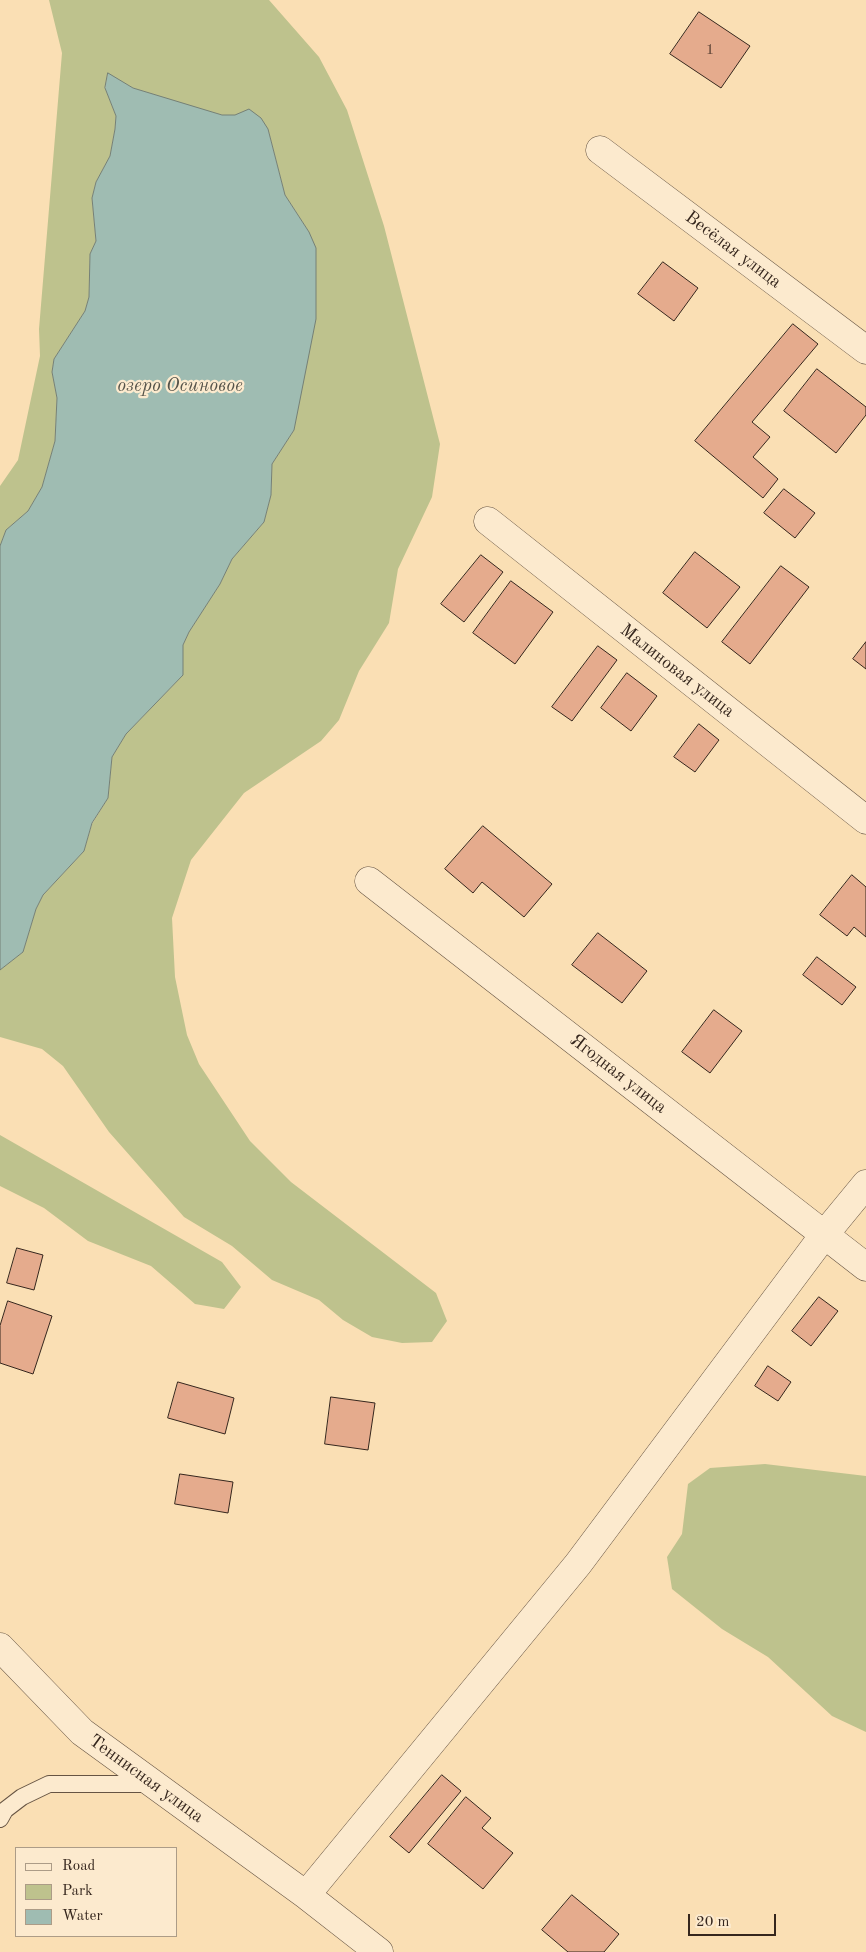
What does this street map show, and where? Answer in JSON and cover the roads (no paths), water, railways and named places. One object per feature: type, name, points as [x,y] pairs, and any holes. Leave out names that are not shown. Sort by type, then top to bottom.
[{"type":"street","name":"Весёлая улица","points":[[600,150],[866,350]]},
{"type":"street","name":"Малиновая улица","points":[[488,521],[866,820]]},
{"type":"street","name":"Ягодная улица","points":[[369,881],[866,1267]]},
{"type":"street","points":[[306,1895],[578,1564],[824,1235],[866,1184]]},
{"type":"street","name":"Теннисная улица","points":[[0,1647],[82,1732],[306,1895],[379,1952]]},
{"type":"lane","points":[[0,1820],[5,1810],[22,1797],[49,1784],[152,1784]]},
{"type":"water","name":"озеро Осиновое","points":[[108,73],[133,88],[222,115],[235,115],[249,109],[261,118],[268,129],[285,195],[309,232],[316,248],[316,319],[294,430],[272,464],[271,495],[264,522],[232,559],[220,584],[189,632],[183,645],[183,675],[126,734],[112,757],[108,798],[92,823],[84,851],[43,895],[36,909],[23,952],[0,970],[0,546],[6,530],[28,511],[42,487],[55,441],[57,398],[52,372],[54,359],[85,311],[89,297],[90,254],[96,241],[92,198],[96,182],[110,156],[115,129],[116,116],[105,88]]}]
